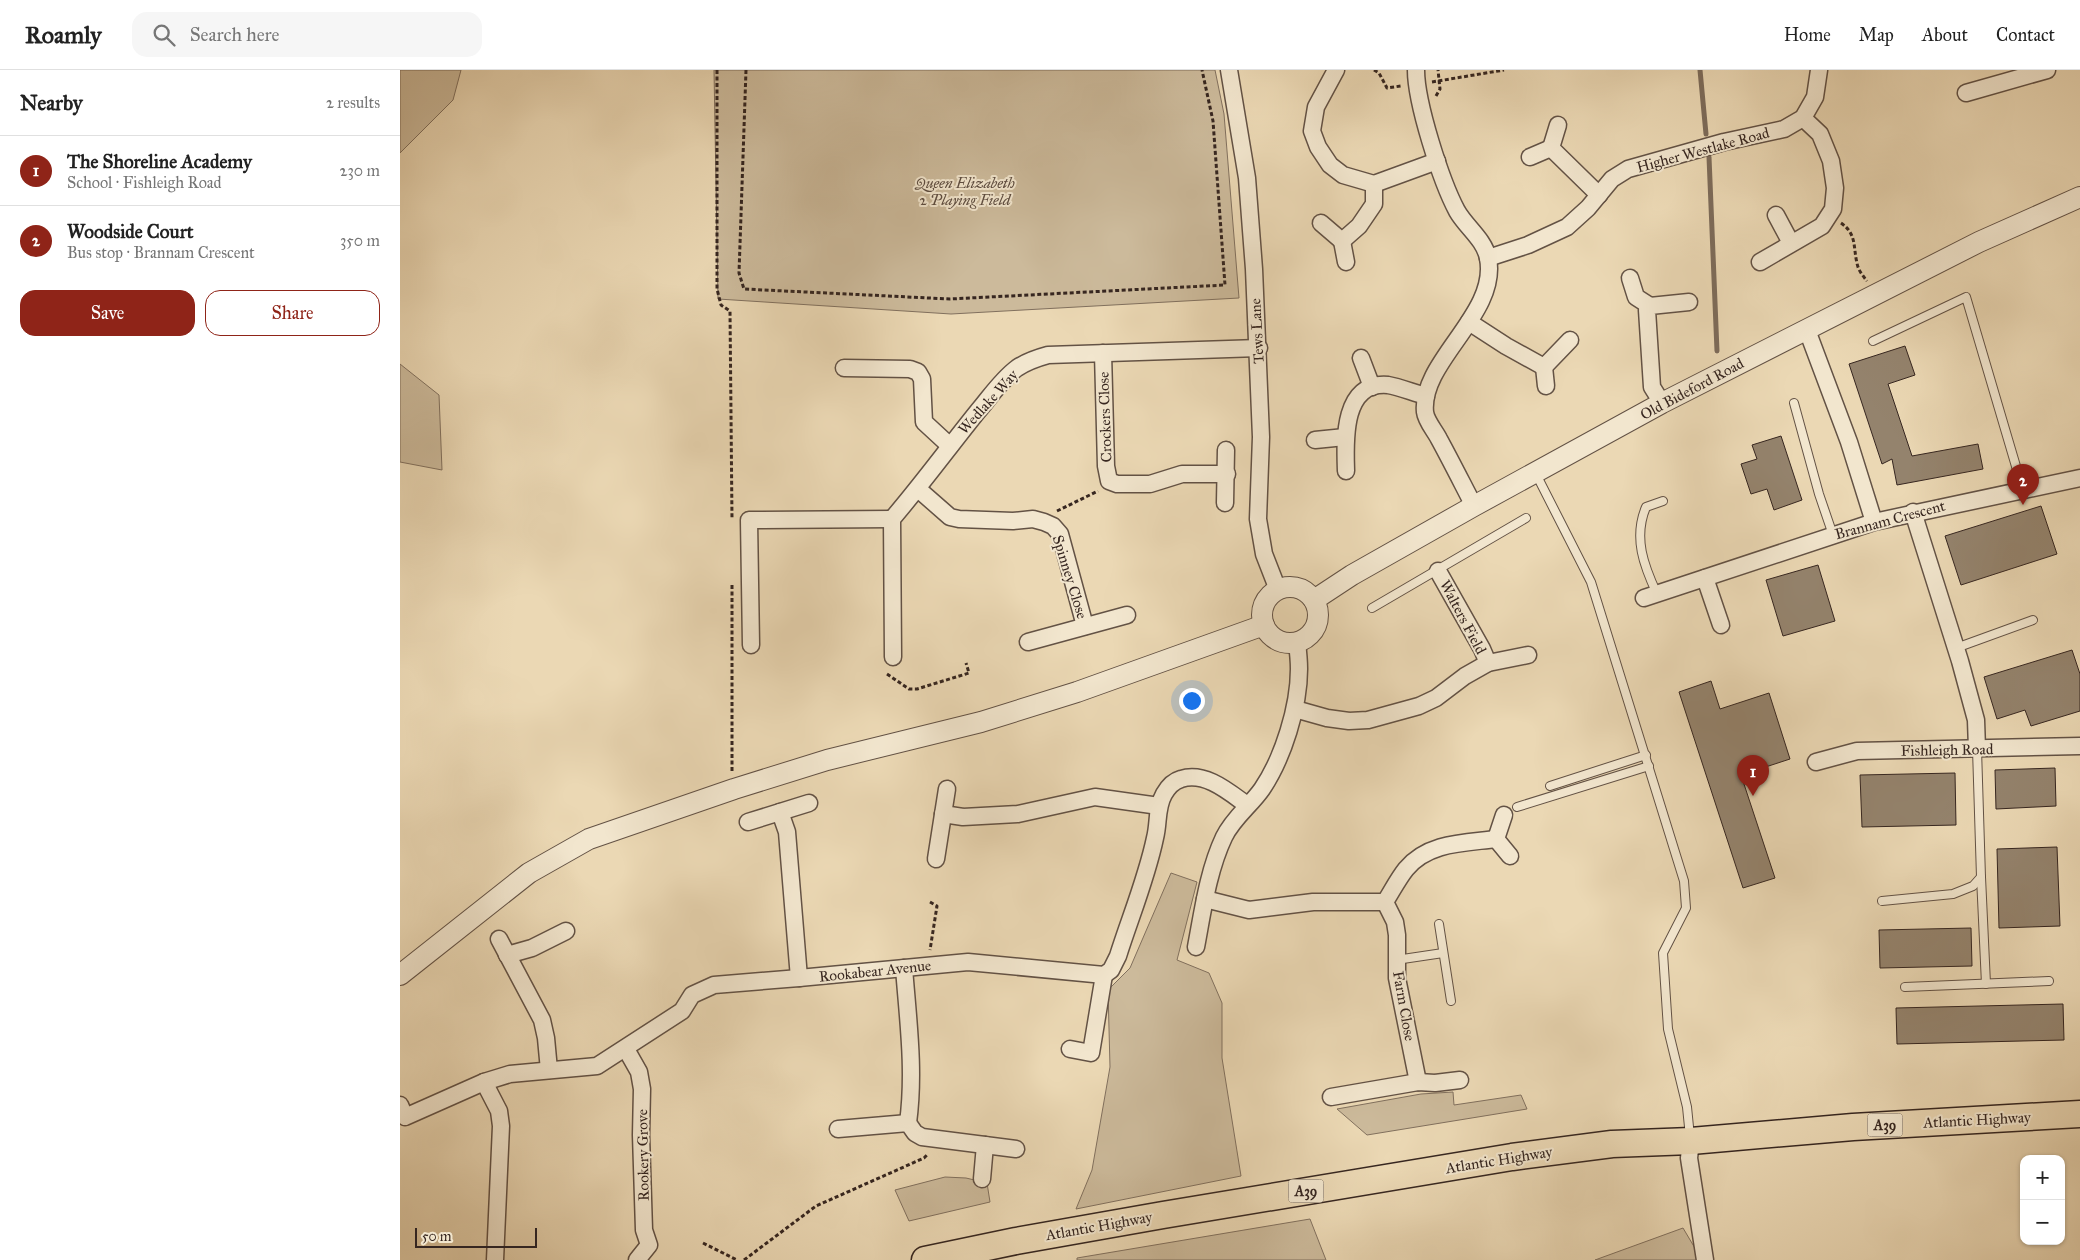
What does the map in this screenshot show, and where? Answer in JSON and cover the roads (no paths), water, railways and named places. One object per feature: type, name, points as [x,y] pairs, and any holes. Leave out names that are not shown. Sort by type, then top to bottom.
[{"type":"highway","name":"Atlantic Highway","points":[[924,1260],[1016,1241],[1163,1215],[1512,1157],[1612,1144],[1691,1141],[1853,1127],[2080,1114]]},
{"type":"street","name":"Tews Lane","points":[[1228,70],[1247,178],[1259,348],[1261,437],[1258,519],[1264,554],[1278,590]]},
{"type":"street","points":[[1336,70],[1316,107],[1312,131],[1318,147],[1330,165],[1343,175],[1374,184],[1437,161]]},
{"type":"street","points":[[1416,70],[1416,84],[1437,161],[1457,212],[1480,240],[1488,258],[1488,279],[1469,322],[1433,376],[1426,396],[1425,414],[1474,506]]},
{"type":"street","points":[[1760,262],[1822,226],[1833,209],[1835,188],[1831,161],[1820,134],[1803,118],[1815,97],[1819,70]]},
{"type":"street","points":[[1966,93],[1995,77],[2047,70]]},
{"type":"street","name":"Higher Westlake Road","points":[[1488,258],[1528,245],[1567,227],[1588,208],[1612,179],[1628,169],[1724,142],[1784,129],[1803,118]]},
{"type":"street","points":[[1530,157],[1551,148],[1558,125]]},
{"type":"street","points":[[1551,148],[1599,195]]},
{"type":"street","points":[[1342,240],[1359,226],[1374,204],[1374,184]]},
{"type":"street","name":"Old Bideford Road","points":[[1314,600],[1352,575],[1662,403],[1880,294],[1979,242],[2080,198]]},
{"type":"street","points":[[1776,215],[1791,244]]},
{"type":"street","points":[[1321,223],[1342,240],[1346,262]]},
{"type":"street","points":[[1630,278],[1636,297],[1650,306],[1689,302]]},
{"type":"street","points":[[1650,306],[1647,310],[1652,387],[1662,403]]},
{"type":"street","points":[[1469,322],[1506,346],[1544,367]]},
{"type":"street","points":[[1807,330],[1849,442],[1874,522]]},
{"type":"street","points":[[1546,386],[1544,367],[1570,340]]},
{"type":"street","name":"Wedlake Way","points":[[892,519],[918,489],[1005,378],[1029,361],[1048,355],[1259,348]]},
{"type":"street","name":"Crockers Close","points":[[1103,353],[1106,466],[1109,481],[1117,484],[1150,484],[1182,474],[1227,474]]},
{"type":"street","points":[[1361,358],[1372,387]]},
{"type":"street","points":[[844,368],[910,369],[918,372],[922,379],[924,422],[950,446]]},
{"type":"street","points":[[1346,471],[1344,437],[1355,399],[1372,387],[1387,385],[1426,396]]},
{"type":"street","points":[[1315,440],[1344,437]]},
{"type":"street","points":[[1225,503],[1226,450]]},
{"type":"street","name":"Brannam Crescent","points":[[1651,596],[1874,522],[1913,512],[2080,478]]},
{"type":"street","name":"Spinney Close","points":[[918,489],[950,517],[1013,521],[1033,519],[1053,526],[1060,534],[1086,626]]},
{"type":"street","points":[[1913,512],[1956,648],[1976,720],[1977,749]]},
{"type":"street","points":[[751,645],[748,520],[892,519],[893,657]]},
{"type":"street","name":"Walters Field","points":[[1438,571],[1488,663]]},
{"type":"street","points":[[1705,578],[1721,625]]},
{"type":"street","points":[[1288,588],[1299,589],[1307,593],[1314,600],[1318,610],[1318,621],[1314,630],[1308,637],[1297,643],[1276,640],[1264,625],[1262,614],[1265,602],[1278,590],[1288,588]]},
{"type":"street","name":"Spinney Close","points":[[1028,642],[1126,615]]},
{"type":"street","points":[[400,975],[529,873],[589,839],[734,788],[826,760],[981,722],[1068,695],[1264,625]]},
{"type":"street","points":[[1196,947],[1212,868],[1226,834],[1247,804],[1261,790],[1274,768],[1295,709],[1299,669],[1297,643]]},
{"type":"street","name":"Walters Field","points":[[1295,709],[1327,718],[1349,721],[1368,720],[1419,706],[1436,698],[1465,676],[1488,663],[1528,655]]},
{"type":"street","name":"Fishleigh Road","points":[[1816,762],[1857,751],[2080,746]]},
{"type":"street","points":[[1070,1049],[1091,1053],[1104,974],[1111,970],[1118,956],[1156,838],[1159,806],[1165,792],[1173,783],[1182,778],[1194,777],[1208,780],[1247,804]]},
{"type":"street","points":[[936,859],[947,788]]},
{"type":"street","points":[[943,814],[963,816],[1018,814],[1095,797],[1159,806]]},
{"type":"street","points":[[748,822],[809,804]]},
{"type":"street","points":[[1496,839],[1510,811]]},
{"type":"street","points":[[780,812],[786,832],[799,978]]},
{"type":"street","points":[[1205,899],[1249,910],[1313,902],[1385,902],[1406,868],[1429,852],[1444,845],[1496,839]]},
{"type":"street","points":[[1496,839],[1510,856]]},
{"type":"street","name":"Farm Close","points":[[1385,902],[1394,922],[1397,935],[1397,978],[1418,1082]]},
{"type":"street","points":[[507,955],[532,948],[566,931]]},
{"type":"street","points":[[499,939],[542,1020],[549,1070]]},
{"type":"street","name":"Rookabear Avenue","points":[[400,1105],[405,1117],[484,1082],[510,1074],[597,1066],[682,1011],[692,995],[714,985],[968,962],[1063,972],[1104,974]]},
{"type":"street","points":[[904,968],[912,1070],[908,1122],[915,1133],[922,1137],[1016,1149]]},
{"type":"street","name":"Rookery Grove","points":[[626,1049],[639,1072],[642,1089],[641,1135],[644,1230],[649,1245],[638,1260]]},
{"type":"street","points":[[1331,1097],[1418,1082],[1434,1083],[1460,1080]]},
{"type":"street","points":[[484,1082],[499,1111],[501,1126],[495,1260]]},
{"type":"street","points":[[838,1129],[908,1122]]},
{"type":"street","points":[[1691,1141],[1689,1158],[1705,1260]]},
{"type":"street","points":[[982,1179],[985,1145]]},
{"type":"lane","points":[[1874,341],[1966,297],[2023,490]]},
{"type":"lane","points":[[1794,403],[1819,494],[1833,535]]},
{"type":"lane","points":[[1536,474],[1592,582],[1684,881],[1686,908],[1663,953],[1668,1029],[1687,1107],[1691,1141]]},
{"type":"lane","points":[[1651,596],[1640,545],[1642,517],[1646,508],[1663,502]]},
{"type":"lane","points":[[1372,608],[1526,518]]},
{"type":"lane","points":[[1956,648],[2034,620]]},
{"type":"lane","points":[[1977,749],[1986,984]]},
{"type":"lane","points":[[1550,786],[1646,755]]},
{"type":"lane","points":[[1510,811],[1650,766]]},
{"type":"lane","points":[[1882,901],[1953,894],[1973,886],[1981,877]]},
{"type":"lane","points":[[1439,924],[1451,1001]]},
{"type":"lane","points":[[1396,960],[1444,953]]},
{"type":"lane","points":[[1905,986],[2049,981]]},
{"type":"waterway","points":[[1700,70],[1706,134]]},
{"type":"waterway","points":[[1709,157],[1717,351]]},
{"type":"place","name":"Woodside Court","points":[[2023,505]]},
{"type":"place","name":"The Shoreline Academy","points":[[1753,796]]},
{"type":"park label","name":"Queen Elizabeth 2 Playing Field","points":[[965,192]]}]
